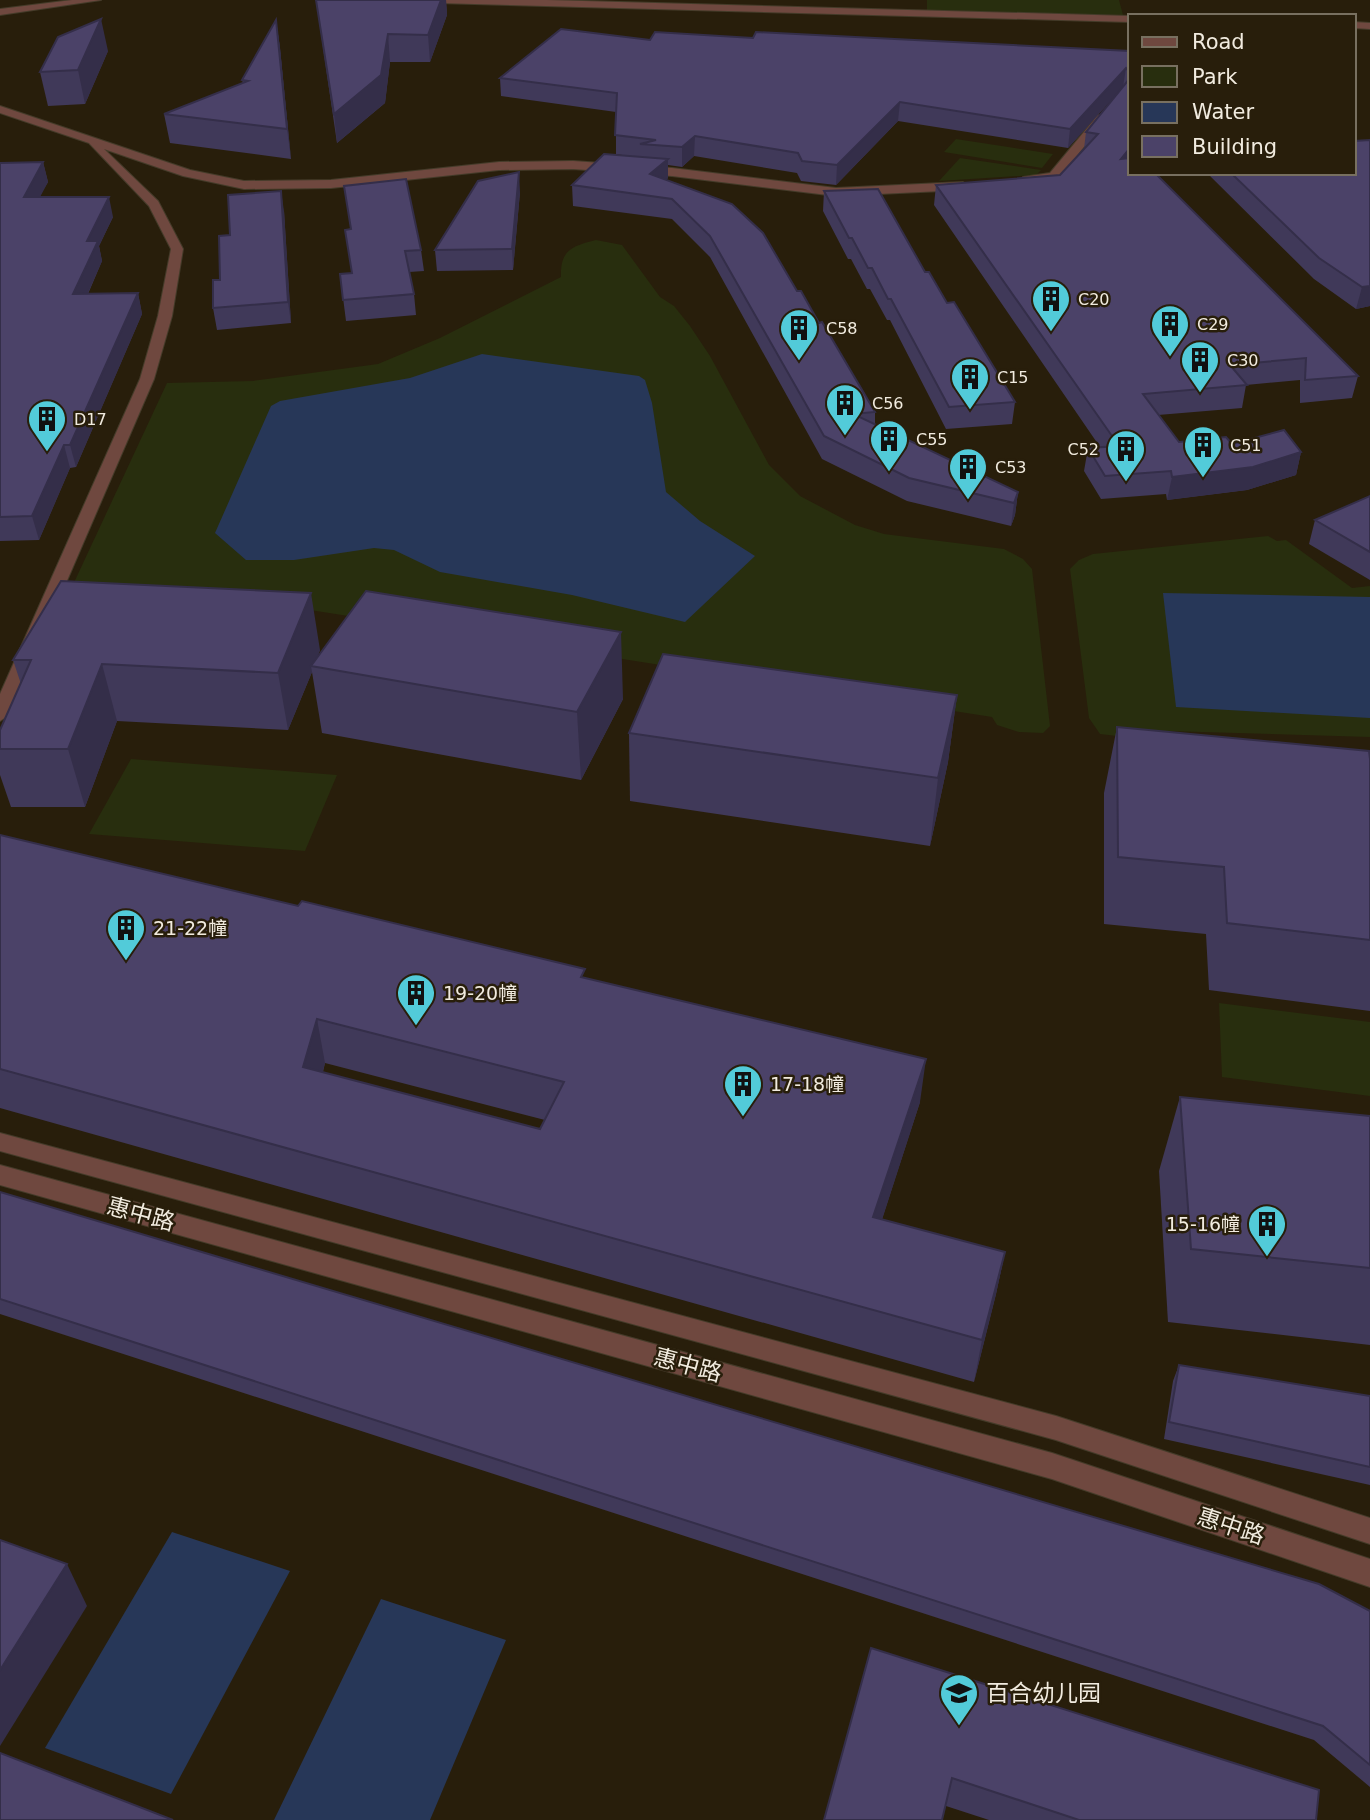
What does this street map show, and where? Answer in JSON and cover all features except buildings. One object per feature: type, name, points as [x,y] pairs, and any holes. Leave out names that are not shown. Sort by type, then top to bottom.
[{"type":"street","points":[[0,9],[57,0]]},
{"type":"street","points":[[0,9],[96,0]]},
{"type":"street","points":[[438,0],[1128,19]]},
{"type":"street","points":[[1010,181],[1055,176],[1114,102]]},
{"type":"street","points":[[0,109],[187,173],[244,185],[331,184],[499,166],[573,165],[672,172],[835,192],[972,185]]},
{"type":"street","points":[[0,715],[147,379],[165,316],[177,249],[154,204],[90,141]]},
{"type":"street","name":"惠中路","points":[[0,1142],[1056,1428],[1370,1531]]},
{"type":"street","name":"惠中路","points":[[0,1175],[1052,1466],[1370,1573]]},
{"type":"green space","points":[[927,0],[1119,0],[1123,15],[927,10]]},
{"type":"green space","points":[[956,139],[1053,154],[1042,168],[944,152]]},
{"type":"green space","points":[[960,158],[1041,170],[1036,175],[939,181]]},
{"type":"green space","points":[[596,240],[622,245],[660,297],[674,306],[690,326],[710,356],[769,465],[800,496],[855,525],[884,534],[1004,549],[1023,559],[1032,569],[1050,726],[1043,733],[1019,732],[997,725],[992,717],[183,590],[71,589],[167,383],[253,381],[378,364],[440,338],[561,277],[565,255],[574,247]]},
{"type":"green space","points":[[1268,536],[1277,541],[1286,540],[1352,588],[1370,586],[1370,737],[1167,731],[1168,742],[1100,734],[1089,718],[1070,569],[1079,560],[1093,554]]},
{"type":"green space","points":[[131,759],[337,775],[305,851],[89,834]]},
{"type":"green space","points":[[1219,1003],[1370,1022],[1370,1096],[1222,1077]]},
{"type":"water","points":[[482,354],[639,376],[645,380],[652,403],[666,492],[700,521],[755,556],[685,622],[572,595],[440,572],[394,550],[374,548],[294,560],[246,560],[215,533],[271,406],[280,401],[410,378]]},
{"type":"water","points":[[1163,593],[1370,597],[1370,718],[1176,707]]},
{"type":"water","points":[[172,1532],[290,1571],[171,1794],[45,1748]]},
{"type":"water","points":[[381,1599],[506,1640],[430,1820],[274,1820]]},
{"type":"place","name":"C20","points":[[1051,333]]},
{"type":"place","name":"C29","points":[[1170,358]]},
{"type":"place","name":"C58","points":[[799,362]]},
{"type":"place","name":"C30","points":[[1200,394]]},
{"type":"place","name":"C15","points":[[970,411]]},
{"type":"place","name":"C56","points":[[845,437]]},
{"type":"place","name":"D17","points":[[47,453]]},
{"type":"place","name":"C55","points":[[889,473]]},
{"type":"place","name":"C51","points":[[1203,479]]},
{"type":"place","name":"C52","points":[[1126,483]]},
{"type":"place","name":"C53","points":[[968,501]]},
{"type":"place","name":"21-22幢","points":[[126,962]]},
{"type":"place","name":"19-20幢","points":[[416,1027]]},
{"type":"place","name":"17-18幢","points":[[743,1118]]},
{"type":"place","name":"15-16幢","points":[[1267,1258]]},
{"type":"place","name":"百合幼儿园","points":[[959,1727]]}]
